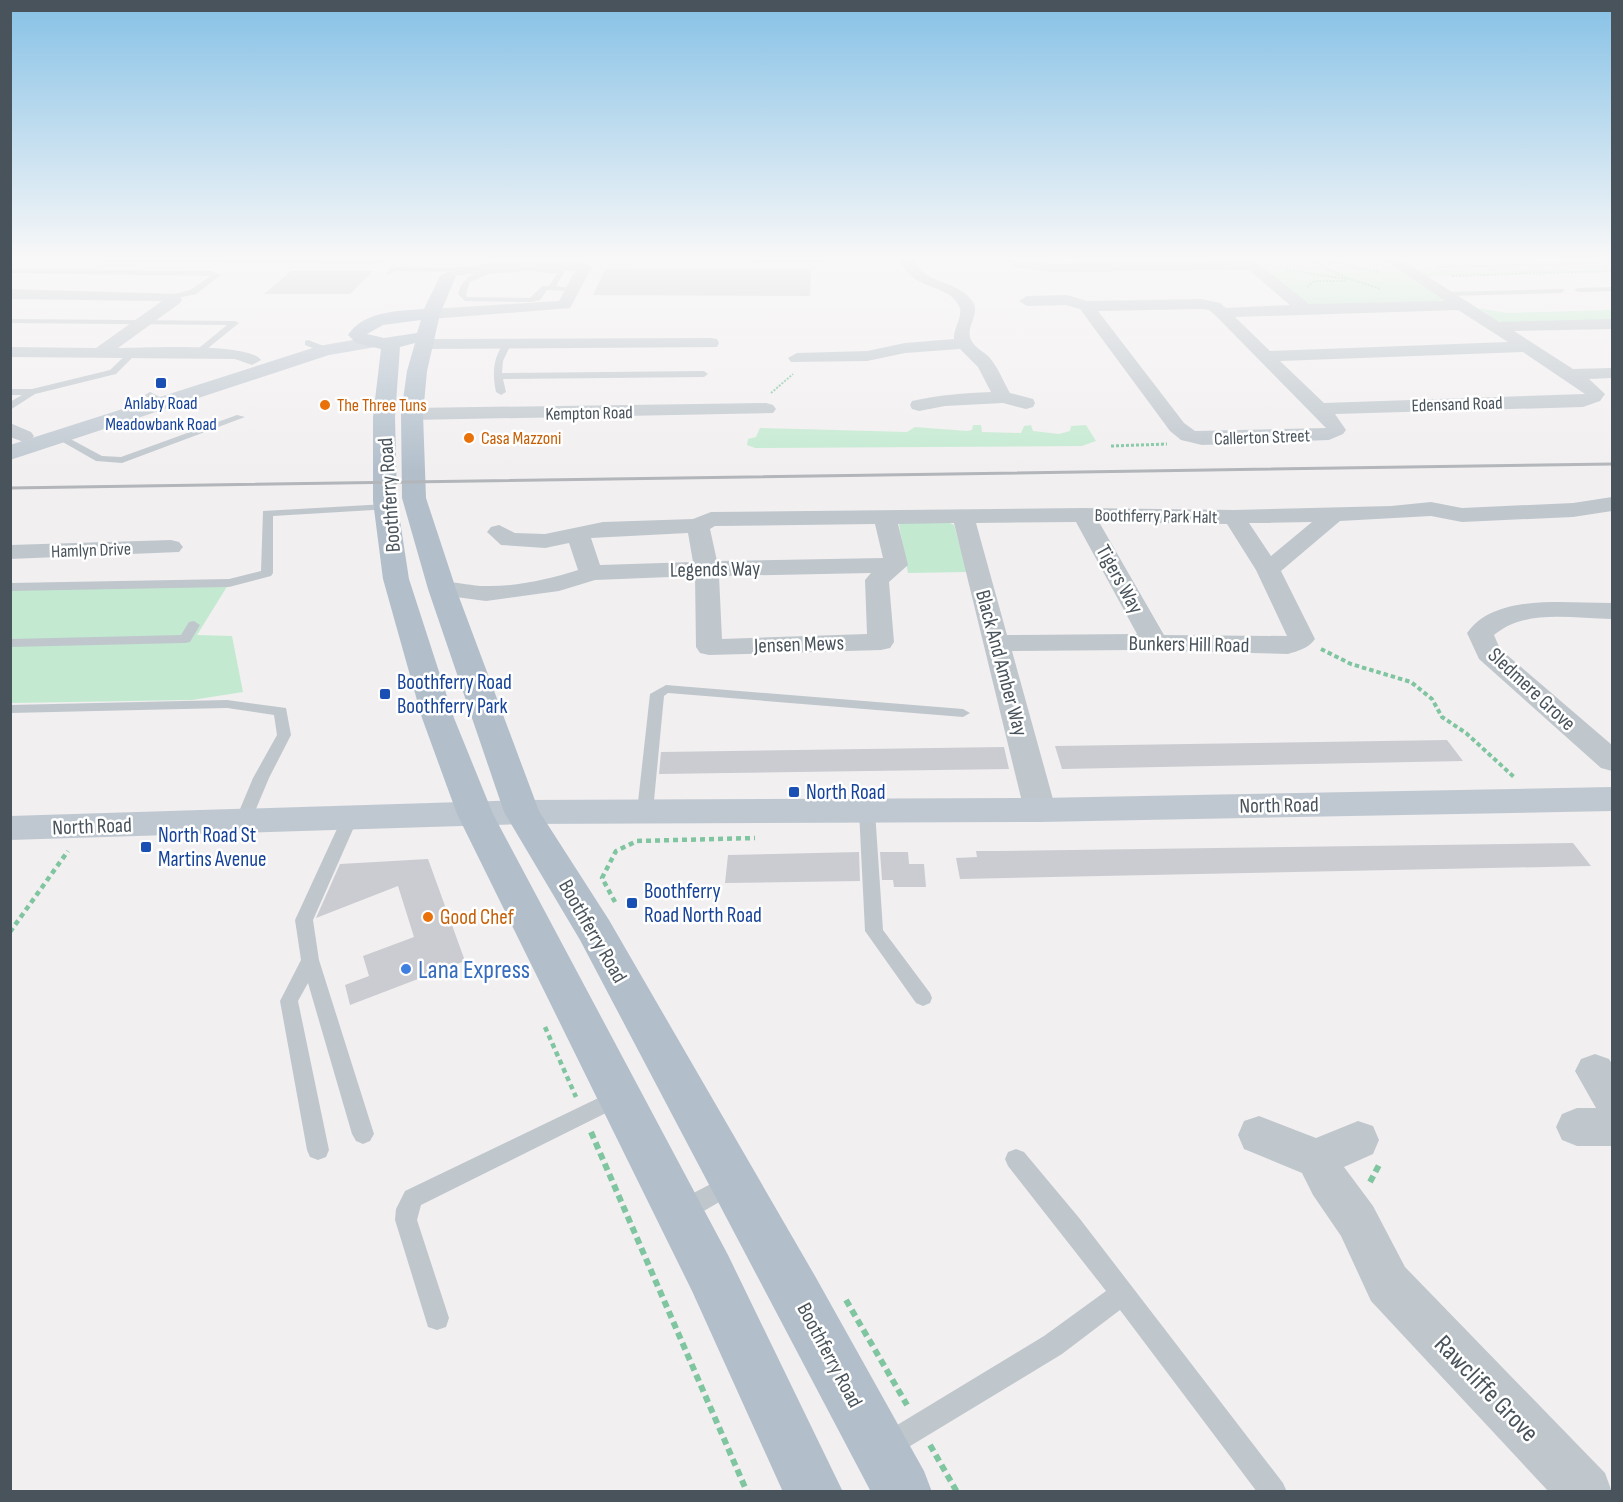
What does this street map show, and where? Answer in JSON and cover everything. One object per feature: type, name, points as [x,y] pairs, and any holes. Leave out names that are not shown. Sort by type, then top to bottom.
[{"type":"main road","name":"Boothferry Road","points":[[406,330],[386,507],[396,579],[438,718],[475,814],[678,1213],[814,1491]]},
{"type":"main road","name":"Boothferry Road","points":[[398,415],[414,498],[447,602],[522,812],[595,931],[903,1491]]},
{"type":"street","points":[[100,353],[131,330]]},
{"type":"street","points":[[10,453],[158,399],[252,360],[382,330]]},
{"type":"street","points":[[437,330],[507,344],[711,343]]},
{"type":"street","points":[[963,330],[965,344],[985,364],[1003,398]]},
{"type":"street","name":"Callerton Street","points":[[1104,330],[1178,427],[1188,436],[1202,439],[1329,434],[1336,430],[1335,425],[1240,330]]},
{"type":"street","points":[[1501,330],[1589,387],[1596,394],[1593,396],[1612,403]]},
{"type":"street","points":[[794,358],[867,356],[905,348],[965,344]]},
{"type":"street","points":[[15,435],[158,399],[317,346]]},
{"type":"street","points":[[1266,356],[1526,347]]},
{"type":"street","points":[[10,352],[237,354],[252,360]]},
{"type":"street","points":[[1569,375],[1612,373]]},
{"type":"street","name":"Edensand Road","points":[[1320,410],[1583,400],[1593,396]]},
{"type":"street","points":[[916,406],[945,400],[1003,398],[1026,403]]},
{"type":"street","name":"Kempton Road","points":[[398,415],[766,408]]},
{"type":"street","name":"Boothferry Park Halt","points":[[499,530],[509,540],[544,541],[603,529],[699,526],[711,519],[744,517],[1084,515],[1234,517],[1394,513],[1401,510],[1421,509],[1462,515],[1573,510],[1612,504]]},
{"type":"street","name":"Tigers Way","points":[[1084,515],[1156,644]]},
{"type":"street","points":[[1268,570],[1334,515]]},
{"type":"street","points":[[885,516],[896,565]]},
{"type":"street","name":"Black And Amber Way","points":[[963,516],[1040,810]]},
{"type":"street","points":[[1234,517],[1268,570],[1302,639]]},
{"type":"street","points":[[699,526],[707,569]]},
{"type":"street","points":[[579,534],[582,551],[592,573]]},
{"type":"street","name":"Hamlyn Drive","points":[[10,552],[171,547]]},
{"type":"street","name":"Legends Way","points":[[447,602],[559,584],[592,573],[896,565]]},
{"type":"street","name":"Jensen Mews","points":[[707,569],[709,647],[881,642],[877,580],[896,565]]},
{"type":"street","name":"Sledmere Grove","points":[[1612,611],[1519,612],[1491,622],[1480,633],[1488,653],[1612,761]]},
{"type":"street","name":"Bunkers Hill Road","points":[[997,643],[1288,646],[1302,639]]},
{"type":"street","name":"North Road","points":[[10,828],[522,812],[1040,810],[1612,799]]},
{"type":"street","points":[[1258,1135],[1317,1159],[1358,1140]]},
{"type":"street","name":"Rawcliffe Grove","points":[[1317,1159],[1328,1181],[1357,1221],[1388,1284],[1586,1491]]},
{"type":"lane","points":[[197,354],[226,330]]},
{"type":"lane","points":[[501,392],[497,376],[499,357],[507,344]]},
{"type":"lane","points":[[10,392],[32,392],[113,372],[133,353]]},
{"type":"lane","points":[[497,376],[704,374]]},
{"type":"lane","points":[[10,407],[32,392]]},
{"type":"lane","points":[[58,437],[100,459],[113,461],[240,417]]},
{"type":"lane","points":[[10,587],[229,583],[267,573],[267,513],[386,507]]},
{"type":"lane","points":[[10,643],[185,639],[195,625]]},
{"type":"lane","points":[[645,812],[657,693],[666,690],[963,713]]},
{"type":"lane","points":[[10,709],[227,704],[281,711],[284,735],[261,778],[243,821]]},
{"type":"lane","points":[[867,811],[874,931],[923,998]]},
{"type":"lane","points":[[350,818],[304,920],[310,960],[363,1134]]},
{"type":"lane","points":[[310,960],[289,1001],[318,1150]]},
{"type":"lane","points":[[437,1318],[406,1220],[407,1209],[413,1197],[619,1097]]},
{"type":"lane","points":[[1016,1159],[1072,1227],[1274,1491]]},
{"type":"lane","points":[[678,1213],[734,1181]]},
{"type":"lane","points":[[880,1449],[920,1428],[1053,1345],[1122,1294]]},
{"type":"path","points":[[766,408],[792,376],[794,358]]},
{"type":"path","points":[[1111,447],[1202,443],[1202,439]]},
{"type":"path","points":[[1302,639],[1351,664],[1411,682],[1431,699],[1442,717],[1466,733],[1521,784]]},
{"type":"path","points":[[10,932],[86,826]]},
{"type":"path","points":[[618,907],[602,878],[616,851],[637,842],[767,838]]},
{"type":"path","points":[[842,1294],[957,1491]]},
{"type":"green space","points":[[973,425],[981,425],[982,432],[1021,433],[1024,426],[1031,425],[1033,431],[1059,434],[1070,431],[1071,426],[1086,425],[1096,441],[1082,446],[755,448],[747,445],[748,439],[756,437],[760,428],[907,432],[915,427],[967,431],[972,430]]},
{"type":"green space","points":[[904,519],[944,520],[954,525],[967,572],[908,573],[899,525]]},
{"type":"green space","points":[[228,585],[197,635],[232,636],[243,692],[192,700],[11,703],[11,589]]},
{"type":"building","points":[[1447,740],[1463,761],[1062,769],[1055,746]]},
{"type":"building","points":[[1004,747],[1009,769],[659,774],[661,752]]},
{"type":"building","points":[[1573,843],[1591,866],[960,879],[956,858],[977,857],[976,851]]},
{"type":"building","points":[[859,852],[860,881],[725,883],[728,855]]},
{"type":"building","points":[[880,852],[908,852],[909,864],[924,864],[926,887],[894,887],[893,880],[882,880]]},
{"type":"building","points":[[428,859],[465,961],[350,1005],[345,985],[369,976],[363,956],[414,937],[398,886],[316,918],[340,864]]},
{"type":"railway","points":[[10,488],[1612,464]]},
{"type":"place","name":"Anlaby Road Meadowbank Road","points":[[161,383]]},
{"type":"place","name":"The Three Tuns","points":[[325,405]]},
{"type":"place","name":"Casa Mazzoni","points":[[469,438]]},
{"type":"place","name":"Boothferry Road Boothferry Park","points":[[385,694]]},
{"type":"place","name":"North Road","points":[[794,792]]},
{"type":"place","name":"North Road St Martins Avenue","points":[[146,847]]},
{"type":"place","name":"Boothferry Road North Road","points":[[632,903]]},
{"type":"place","name":"Good Chef","points":[[428,917]]},
{"type":"place","name":"Lana Express","points":[[406,969]]}]
